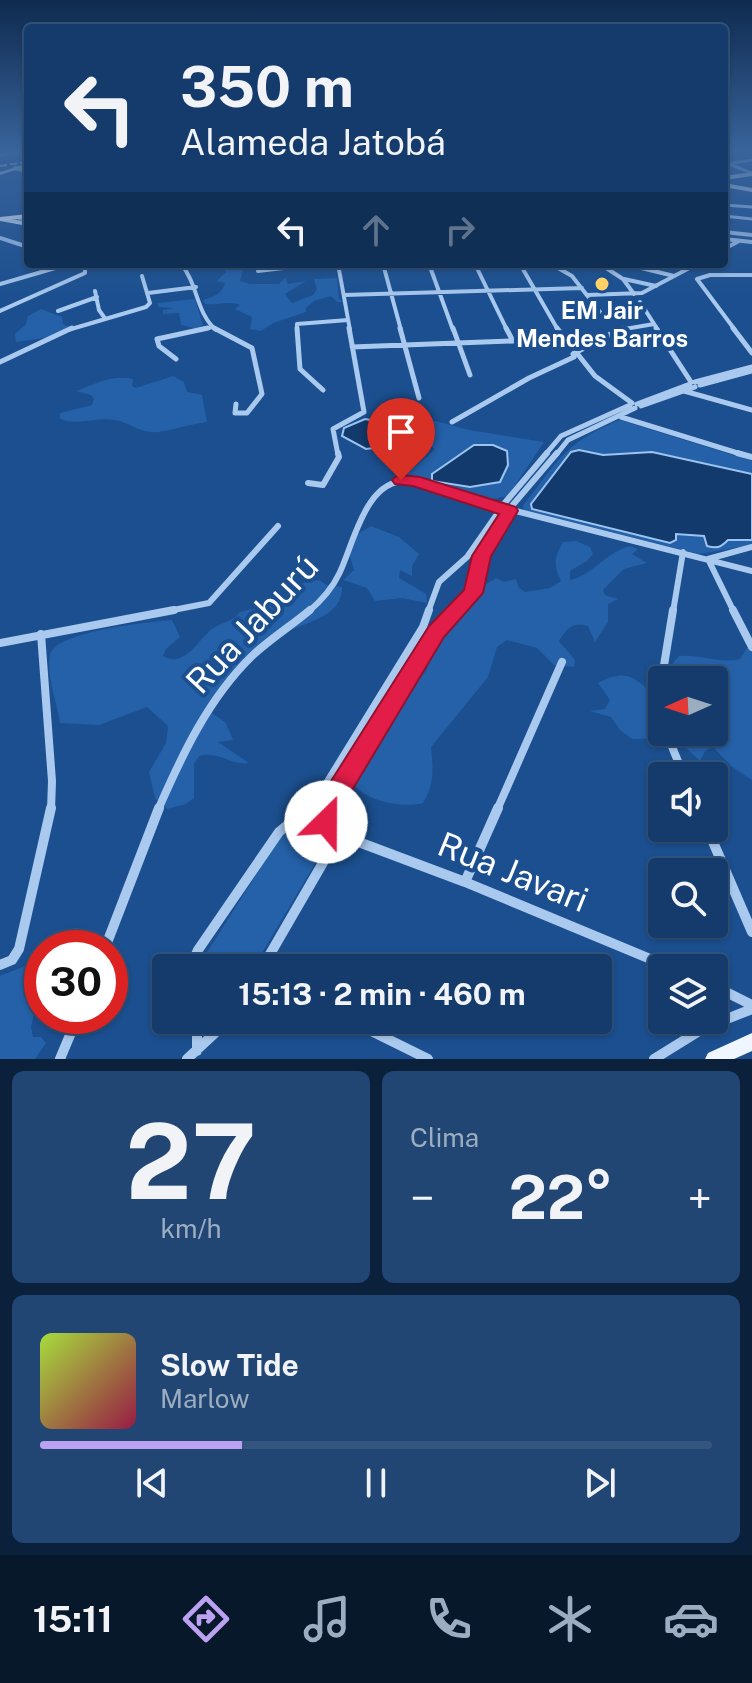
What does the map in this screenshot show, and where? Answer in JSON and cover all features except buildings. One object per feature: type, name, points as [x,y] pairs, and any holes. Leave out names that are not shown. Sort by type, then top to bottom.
[{"type":"main road","points":[[0,217],[8,214],[24,216]]},
{"type":"main road","points":[[0,217],[24,216]]},
{"type":"main road","points":[[714,1059],[752,1042]]},
{"type":"street","points":[[728,205],[752,207]]},
{"type":"street","points":[[728,216],[752,219]]},
{"type":"street","points":[[0,217],[24,223]]},
{"type":"street","points":[[728,232],[752,235]]},
{"type":"street","points":[[0,238],[24,246]]},
{"type":"street","points":[[728,240],[752,242]]},
{"type":"street","points":[[728,247],[739,241]]},
{"type":"street","points":[[0,244],[14,242]]},
{"type":"street","points":[[0,284],[55,268]]},
{"type":"street","points":[[0,311],[83,274],[84,268]]},
{"type":"street","points":[[184,268],[196,287],[205,318],[212,327],[252,348],[262,389],[256,402],[242,414],[235,413],[236,404]]},
{"type":"street","points":[[258,271],[283,268]]},
{"type":"street","points":[[308,483],[323,485],[336,464],[340,448],[333,429],[362,413],[339,268]]},
{"type":"street","points":[[384,268],[419,398]]},
{"type":"street","points":[[430,268],[470,375]]},
{"type":"street","points":[[477,268],[513,341]]},
{"type":"street","points":[[522,268],[561,339],[574,356],[614,392],[635,405]]},
{"type":"street","points":[[558,268],[572,276],[600,312]]},
{"type":"street","points":[[606,268],[623,279],[634,294]]},
{"type":"street","points":[[641,268],[674,276]]},
{"type":"street","points":[[587,295],[634,294],[656,286],[686,268]]},
{"type":"street","points":[[752,275],[698,278],[752,353]]},
{"type":"street","points":[[0,362],[92,321],[146,307],[150,303],[142,276]]},
{"type":"street","points":[[623,279],[656,286]]},
{"type":"street","points":[[148,293],[196,287]]},
{"type":"street","points":[[344,295],[582,288]]},
{"type":"street","points":[[95,291],[99,310],[104,317]]},
{"type":"street","points":[[58,311],[97,297]]},
{"type":"street","points":[[640,302],[694,384]]},
{"type":"street","points":[[92,321],[99,310]]},
{"type":"street","points":[[323,390],[300,369],[297,324],[348,320]]},
{"type":"street","points":[[452,422],[628,326],[654,324]]},
{"type":"street","points":[[176,359],[159,346],[157,339],[212,327]]},
{"type":"street","points":[[352,347],[540,340]]},
{"type":"street","points":[[196,954],[279,832],[316,801],[425,624],[439,582],[467,557],[561,436],[694,384],[752,369]]},
{"type":"street","points":[[326,822],[330,805],[440,628],[473,593],[481,556],[506,508],[568,440],[621,417],[635,405],[684,391],[694,384]]},
{"type":"street","points":[[684,391],[752,410]]},
{"type":"street","points":[[621,417],[752,457]]},
{"type":"street","name":"Rua Jaburú","points":[[112,930],[167,793],[209,708],[250,657],[318,604],[332,587],[362,517],[377,498],[398,482],[410,480],[506,508]]},
{"type":"street","points":[[506,508],[752,571]]},
{"type":"street","points":[[0,643],[209,603],[278,526]]},
{"type":"street","points":[[708,559],[752,547]]},
{"type":"street","points":[[664,666],[683,552]]},
{"type":"street","points":[[708,559],[752,647]]},
{"type":"street","points":[[425,624],[440,628]]},
{"type":"street","points":[[0,965],[12,960],[23,936],[51,811],[52,781],[41,634]]},
{"type":"street","points":[[465,882],[562,662]]},
{"type":"street","points":[[270,954],[328,854],[332,832],[326,822],[312,815],[298,815]]},
{"type":"street","name":"Rua Javari","points":[[332,832],[350,836],[648,958]]},
{"type":"street","points":[[713,842],[752,932]]},
{"type":"street","points":[[728,994],[752,1007]]},
{"type":"street","points":[[654,1059],[704,1028],[752,1007]]},
{"type":"street","points":[[60,1059],[70,1034]]},
{"type":"street","points":[[192,1055],[195,1034]]},
{"type":"street","points":[[192,1055],[214,1034]]},
{"type":"street","points":[[377,1034],[428,1059]]},
{"type":"shaded area","points":[[222,268],[241,268],[240,281],[250,284],[279,284],[285,278],[288,284],[306,281],[285,294],[292,303],[313,295],[317,289],[314,279],[337,278],[339,299],[344,302],[337,302],[331,296],[314,301],[306,312],[273,323],[261,331],[250,329],[252,317],[235,309],[240,305],[205,304],[203,300],[222,290],[225,283],[217,281],[226,272]]},
{"type":"shaded area","points":[[195,299],[203,325],[197,329],[181,325],[179,313],[163,314],[163,310],[174,308],[159,307],[157,303]]},
{"type":"shaded area","points":[[41,309],[62,317],[63,324],[69,327],[51,337],[16,342],[15,334],[26,324],[28,316]]},
{"type":"shaded area","points":[[173,376],[184,382],[187,392],[202,395],[207,422],[152,432],[115,420],[74,422],[60,419],[60,413],[92,405],[94,399],[91,395],[76,391],[97,383],[126,378],[133,379],[132,386],[136,388]]},
{"type":"shaded area","points":[[402,412],[469,430],[544,442],[508,496],[488,500],[406,475],[435,449],[418,436],[419,433],[389,420]]},
{"type":"shaded area","points":[[365,419],[399,437],[395,441],[398,445],[366,449],[342,436],[344,428]]},
{"type":"shaded area","points":[[620,420],[752,461],[752,545],[699,554],[524,510],[523,506],[554,465],[574,445]]},
{"type":"shaded area","points":[[474,445],[493,445],[507,451],[508,465],[500,482],[470,487],[432,481],[432,474]]},
{"type":"shaded area","points":[[579,450],[603,455],[652,452],[752,474],[752,540],[728,540],[714,547],[707,546],[704,536],[676,534],[676,540],[670,543],[532,509],[531,504],[571,452]]},
{"type":"shaded area","points":[[371,526],[399,537],[419,554],[412,566],[412,576],[400,570],[399,578],[426,594],[427,603],[402,598],[375,601],[367,588],[343,580],[354,570],[349,553],[353,537]]},
{"type":"shaded area","points":[[576,541],[590,547],[593,554],[570,571],[570,580],[630,546],[638,549],[632,554],[647,563],[624,569],[603,590],[605,595],[618,599],[608,604],[608,622],[595,642],[588,626],[570,627],[562,636],[559,641],[575,660],[574,667],[554,665],[537,648],[507,640],[497,647],[488,677],[431,747],[433,769],[423,803],[393,804],[372,797],[355,786],[351,779],[360,770],[375,738],[393,720],[425,672],[449,623],[465,614],[478,589],[496,578],[504,582],[516,579],[519,588],[525,592],[550,588],[561,581],[556,562],[563,542]]},
{"type":"shaded area","points":[[319,580],[327,585],[342,587],[340,599],[334,608],[314,621],[270,640],[233,675],[216,697],[212,713],[226,723],[233,740],[218,742],[249,763],[212,755],[199,756],[194,764],[194,798],[186,804],[167,809],[155,798],[149,772],[166,743],[168,726],[147,707],[99,725],[60,723],[49,663],[56,647],[68,640],[105,629],[172,620],[180,637],[166,649],[163,656],[178,659],[190,652],[212,629],[240,612],[279,602],[297,584]]},
{"type":"shaded area","points":[[747,648],[752,648],[752,780],[731,766],[713,747],[705,751],[700,761],[684,746],[728,746],[728,666],[673,666],[679,656],[740,659]]},
{"type":"shaded area","points":[[627,676],[648,690],[648,739],[632,739],[620,730],[611,717],[590,711],[605,709],[610,700],[598,683]]},
{"type":"shaded area","points":[[301,821],[321,826],[326,835],[325,847],[261,954],[206,954],[284,831]]},
{"type":"shaded area","points":[[24,966],[24,1034],[41,1037],[46,1043],[35,1059],[0,1059],[0,976]]},
{"type":"waterway","points":[[19,219],[24,220]]},
{"type":"place","name":"EM Jair Mendes Barros","points":[[602,284]]},
{"type":"route","points":[[326,822],[330,805],[437,631],[473,593],[481,556],[510,511],[505,512],[500,510],[500,506],[414,481],[401,480]]}]
